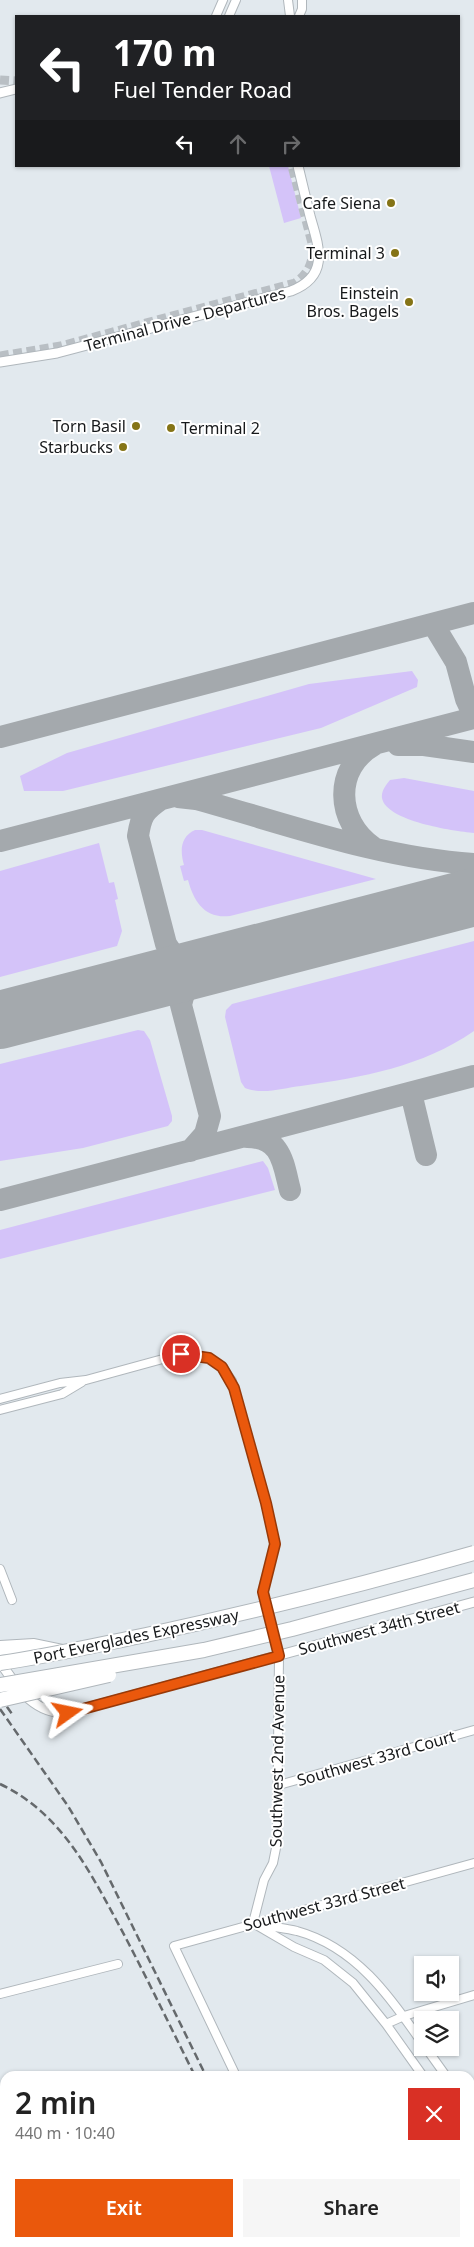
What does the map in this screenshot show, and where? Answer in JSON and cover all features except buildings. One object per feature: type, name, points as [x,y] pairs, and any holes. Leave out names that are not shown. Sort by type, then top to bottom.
[{"type":"highway","name":"Port Everglades Expressway","points":[[0,1663],[63,1652],[294,1602],[474,1554]]},
{"type":"highway","name":"Port Everglades Expressway","points":[[0,1685],[204,1650],[309,1625],[474,1580]]},
{"type":"highway","points":[[0,1648],[34,1646],[63,1652]]},
{"type":"highway","points":[[0,1700],[90,1680],[204,1650]]},
{"type":"street","points":[[216,15],[222,0]]},
{"type":"street","points":[[229,15],[236,0]]},
{"type":"street","points":[[288,0],[290,15]]},
{"type":"street","points":[[299,15],[302,9],[302,0]]},
{"type":"street","points":[[0,93],[15,89]]},
{"type":"street","name":"Terminal Drive - Departures","points":[[0,362],[57,353],[291,292],[302,286],[315,273],[319,253],[298,167]]},
{"type":"street","name":"Southwest 2nd Avenue","points":[[86,1380],[181,1354],[209,1358],[228,1374],[234,1388],[266,1503],[275,1544],[263,1592],[279,1656],[278,1843],[273,1862],[264,1880],[253,1923]]},
{"type":"street","points":[[0,1399],[60,1383],[86,1380]]},
{"type":"street","points":[[0,1410],[62,1394],[86,1380]]},
{"type":"street","points":[[0,1569],[12,1600]]},
{"type":"street","name":"Southwest 34th Street","points":[[0,1663],[29,1700],[40,1708],[53,1712],[68,1713],[85,1710],[474,1602]]},
{"type":"street","name":"Southwest 33rd Court","points":[[279,1785],[474,1730]]},
{"type":"street","name":"Southwest 33rd Street","points":[[234,2071],[174,1946],[474,1863]]},
{"type":"street","points":[[253,1923],[298,1931],[337,1948],[367,1971],[414,2031]]},
{"type":"street","points":[[253,1923],[294,1947],[324,1960],[353,1983],[386,2024],[419,2071]]},
{"type":"street","points":[[0,1994],[118,1964]]},
{"type":"street","points":[[386,2024],[404,2016],[474,1995]]},
{"type":"street","points":[[432,2056],[442,2071]]},
{"type":"shaded area","points":[[269,167],[288,167],[301,218],[284,223]]},
{"type":"shaded area","points":[[412,671],[418,680],[417,687],[321,728],[63,791],[24,791],[20,776],[67,753],[309,684]]},
{"type":"shaded area","points":[[404,778],[474,791],[474,833],[451,830],[407,819],[386,806],[382,798],[385,786],[390,780]]},
{"type":"shaded area","points":[[195,830],[202,830],[376,879],[230,916],[214,915],[207,912],[197,902],[188,880],[184,881],[180,866],[184,865],[182,845],[184,840],[186,836]]},
{"type":"shaded area","points":[[99,843],[109,883],[114,882],[118,899],[115,900],[122,931],[117,946],[0,977],[0,871]]},
{"type":"shaded area","points":[[474,941],[474,1031],[434,1054],[413,1062],[347,1079],[266,1091],[245,1088],[241,1082],[225,1017],[226,1010],[232,1004]]},
{"type":"shaded area","points":[[138,1030],[144,1031],[150,1040],[172,1116],[172,1121],[168,1126],[83,1148],[0,1161],[0,1064]]},
{"type":"shaded area","points":[[263,1161],[268,1168],[275,1190],[0,1259],[0,1230]]},
{"type":"taxiway","points":[[0,737],[474,613]]},
{"type":"taxiway","points":[[433,624],[456,662],[466,699],[474,716]]},
{"type":"taxiway","points":[[0,841],[474,718]]},
{"type":"taxiway","points":[[373,847],[352,824],[346,810],[344,795],[351,767],[361,755],[374,745]]},
{"type":"taxiway","points":[[398,745],[424,745],[474,752]]},
{"type":"taxiway","points":[[178,797],[196,799],[333,839],[403,855],[474,864]]},
{"type":"taxiway","points":[[160,800],[150,807],[144,815],[140,823],[138,836],[166,944],[177,957],[189,963],[219,963]]},
{"type":"taxiway","points":[[190,1151],[205,1134],[210,1116],[181,1005],[185,991],[193,980],[216,965]]},
{"type":"taxiway","points":[[0,1200],[474,1076]]},
{"type":"taxiway","points":[[411,1093],[426,1155]]},
{"type":"taxiway","points":[[247,1137],[268,1141],[279,1153],[283,1161],[290,1190]]},
{"type":"runway","points":[[0,1020],[474,897]]},
{"type":"tunnel","points":[[0,80],[15,81]]},
{"type":"tunnel","points":[[0,356],[61,346],[295,283],[309,268],[313,247],[292,167]]},
{"type":"railway","points":[[0,1697],[12,1714]]},
{"type":"railway","points":[[0,1709],[68,1806],[101,1862],[204,2071]]},
{"type":"railway","points":[[0,1784],[21,1796],[57,1827],[84,1864],[130,1945],[193,2071]]},
{"type":"place","name":"Cafe Siena","points":[[391,203]]},
{"type":"place","name":"Terminal 3","points":[[395,253]]},
{"type":"place","name":"Einstein Bros. Bagels","points":[[409,302]]},
{"type":"place","name":"Torn Basil","points":[[136,426]]},
{"type":"place","name":"Terminal 2","points":[[171,428]]},
{"type":"place","name":"Starbucks","points":[[123,447]]},
{"type":"route","points":[[68,1713],[85,1710],[279,1656],[263,1592],[275,1544],[266,1503],[232,1380],[222,1367],[209,1358],[201,1355],[181,1354]]}]
